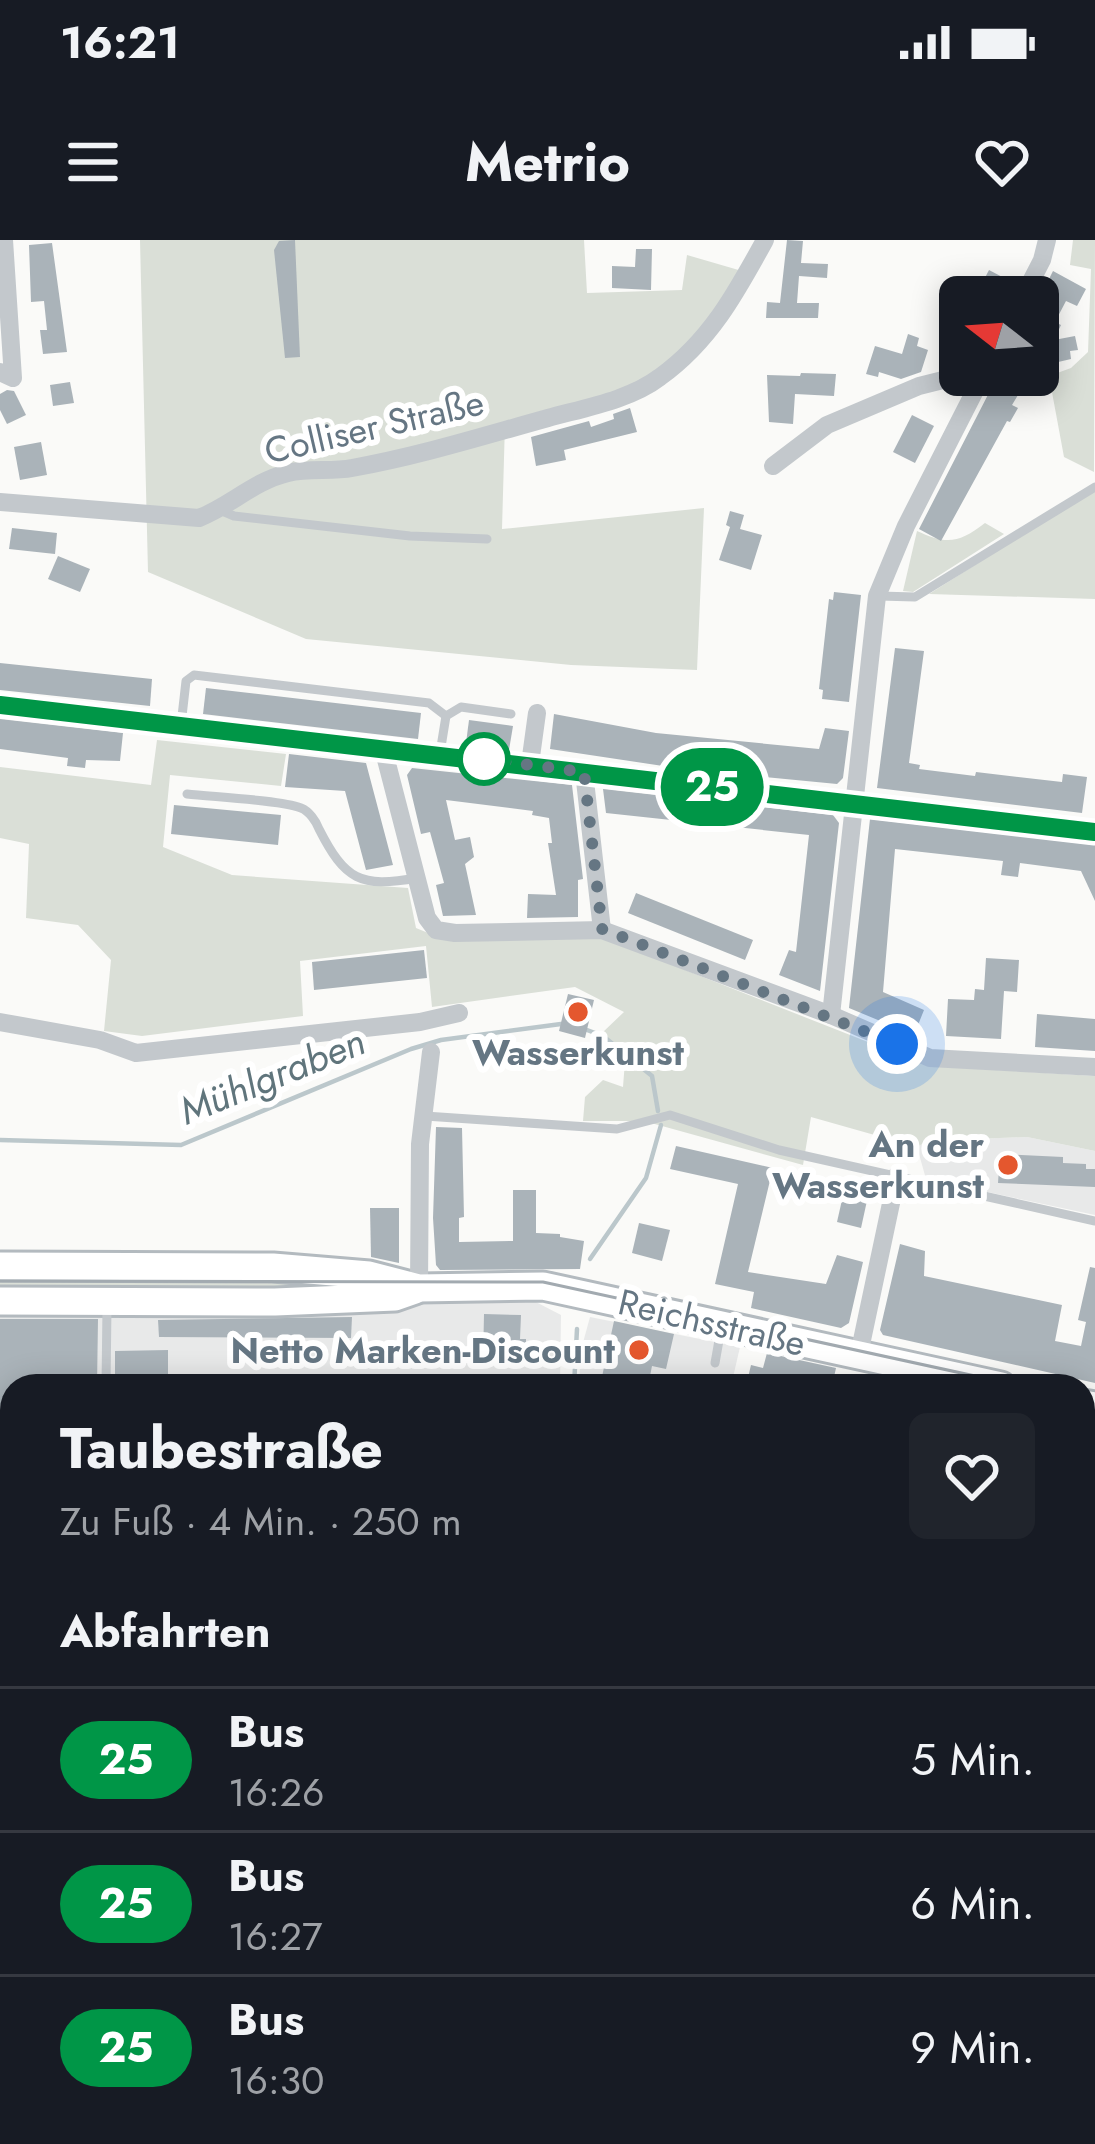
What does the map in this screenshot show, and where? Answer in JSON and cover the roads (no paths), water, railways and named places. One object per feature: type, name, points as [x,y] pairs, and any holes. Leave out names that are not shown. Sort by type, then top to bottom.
[{"type":"main road","name":"Reichsstraße","points":[[0,1266],[273,1267],[369,1275],[419,1288],[543,1286],[942,1374]]},
{"type":"main road","name":"Reichsstraße","points":[[0,1301],[381,1298],[419,1288]]},
{"type":"street","points":[[0,372],[13,378],[4,240]]},
{"type":"street","name":"Colliser Straße","points":[[0,502],[199,518],[220,510],[242,492],[289,473],[348,469],[602,403],[656,381],[701,342],[724,313],[765,240]]},
{"type":"street","points":[[1032,276],[1047,240]]},
{"type":"street","points":[[773,466],[827,425],[939,381]]},
{"type":"street","points":[[831,1015],[877,596],[906,526],[972,396]]},
{"type":"street","points":[[0,705],[1095,832]]},
{"type":"street","points":[[530,764],[537,713]]},
{"type":"street","points":[[383,748],[428,918],[436,930],[602,929],[831,1015],[930,1058],[1095,1067]]},
{"type":"street","points":[[584,772],[602,929]]},
{"type":"street","points":[[0,1022],[100,1040],[136,1053],[420,1022],[459,1012]]},
{"type":"street","points":[[419,1288],[420,1144],[431,1052]]},
{"type":"street","points":[[858,1357],[897,1175]]},
{"type":"lane","points":[[877,596],[915,597],[1095,487]]},
{"type":"lane","points":[[220,510],[300,524],[487,539]]},
{"type":"lane","points":[[181,725],[186,681],[194,675],[429,703],[446,716]]},
{"type":"lane","points":[[440,753],[446,716],[461,707],[511,714]]},
{"type":"lane","points":[[187,794],[301,808],[317,823],[339,865],[354,878],[417,878]]},
{"type":"lane","points":[[425,1116],[617,1129],[670,1115],[779,1150],[1095,1221]]},
{"type":"lane","points":[[106,1374],[107,1301]]},
{"type":"lane","points":[[715,1363],[722,1324]]},
{"type":"waterway","name":"Mühlgraben","points":[[0,1140],[181,1145],[411,1049],[441,1040],[561,1024]]},
{"type":"waterway","name":"Mühlgraben","points":[[587,1030],[603,1036],[652,1076],[658,1111]]},
{"type":"waterway","name":"Mühlgraben","points":[[590,1259],[646,1178],[661,1125]]},
{"type":"waterway","name":"Mühlgraben","points":[[575,1374],[577,1329]]},
{"type":"tram line","points":[[0,1281],[543,1282],[966,1374]]},
{"type":"place","name":"Wasserkunst","points":[[578,1012]]},
{"type":"place","name":"An der Wasserkunst","points":[[1008,1165]]},
{"type":"place","name":"Netto Marken-Discount","points":[[639,1350]]}]
